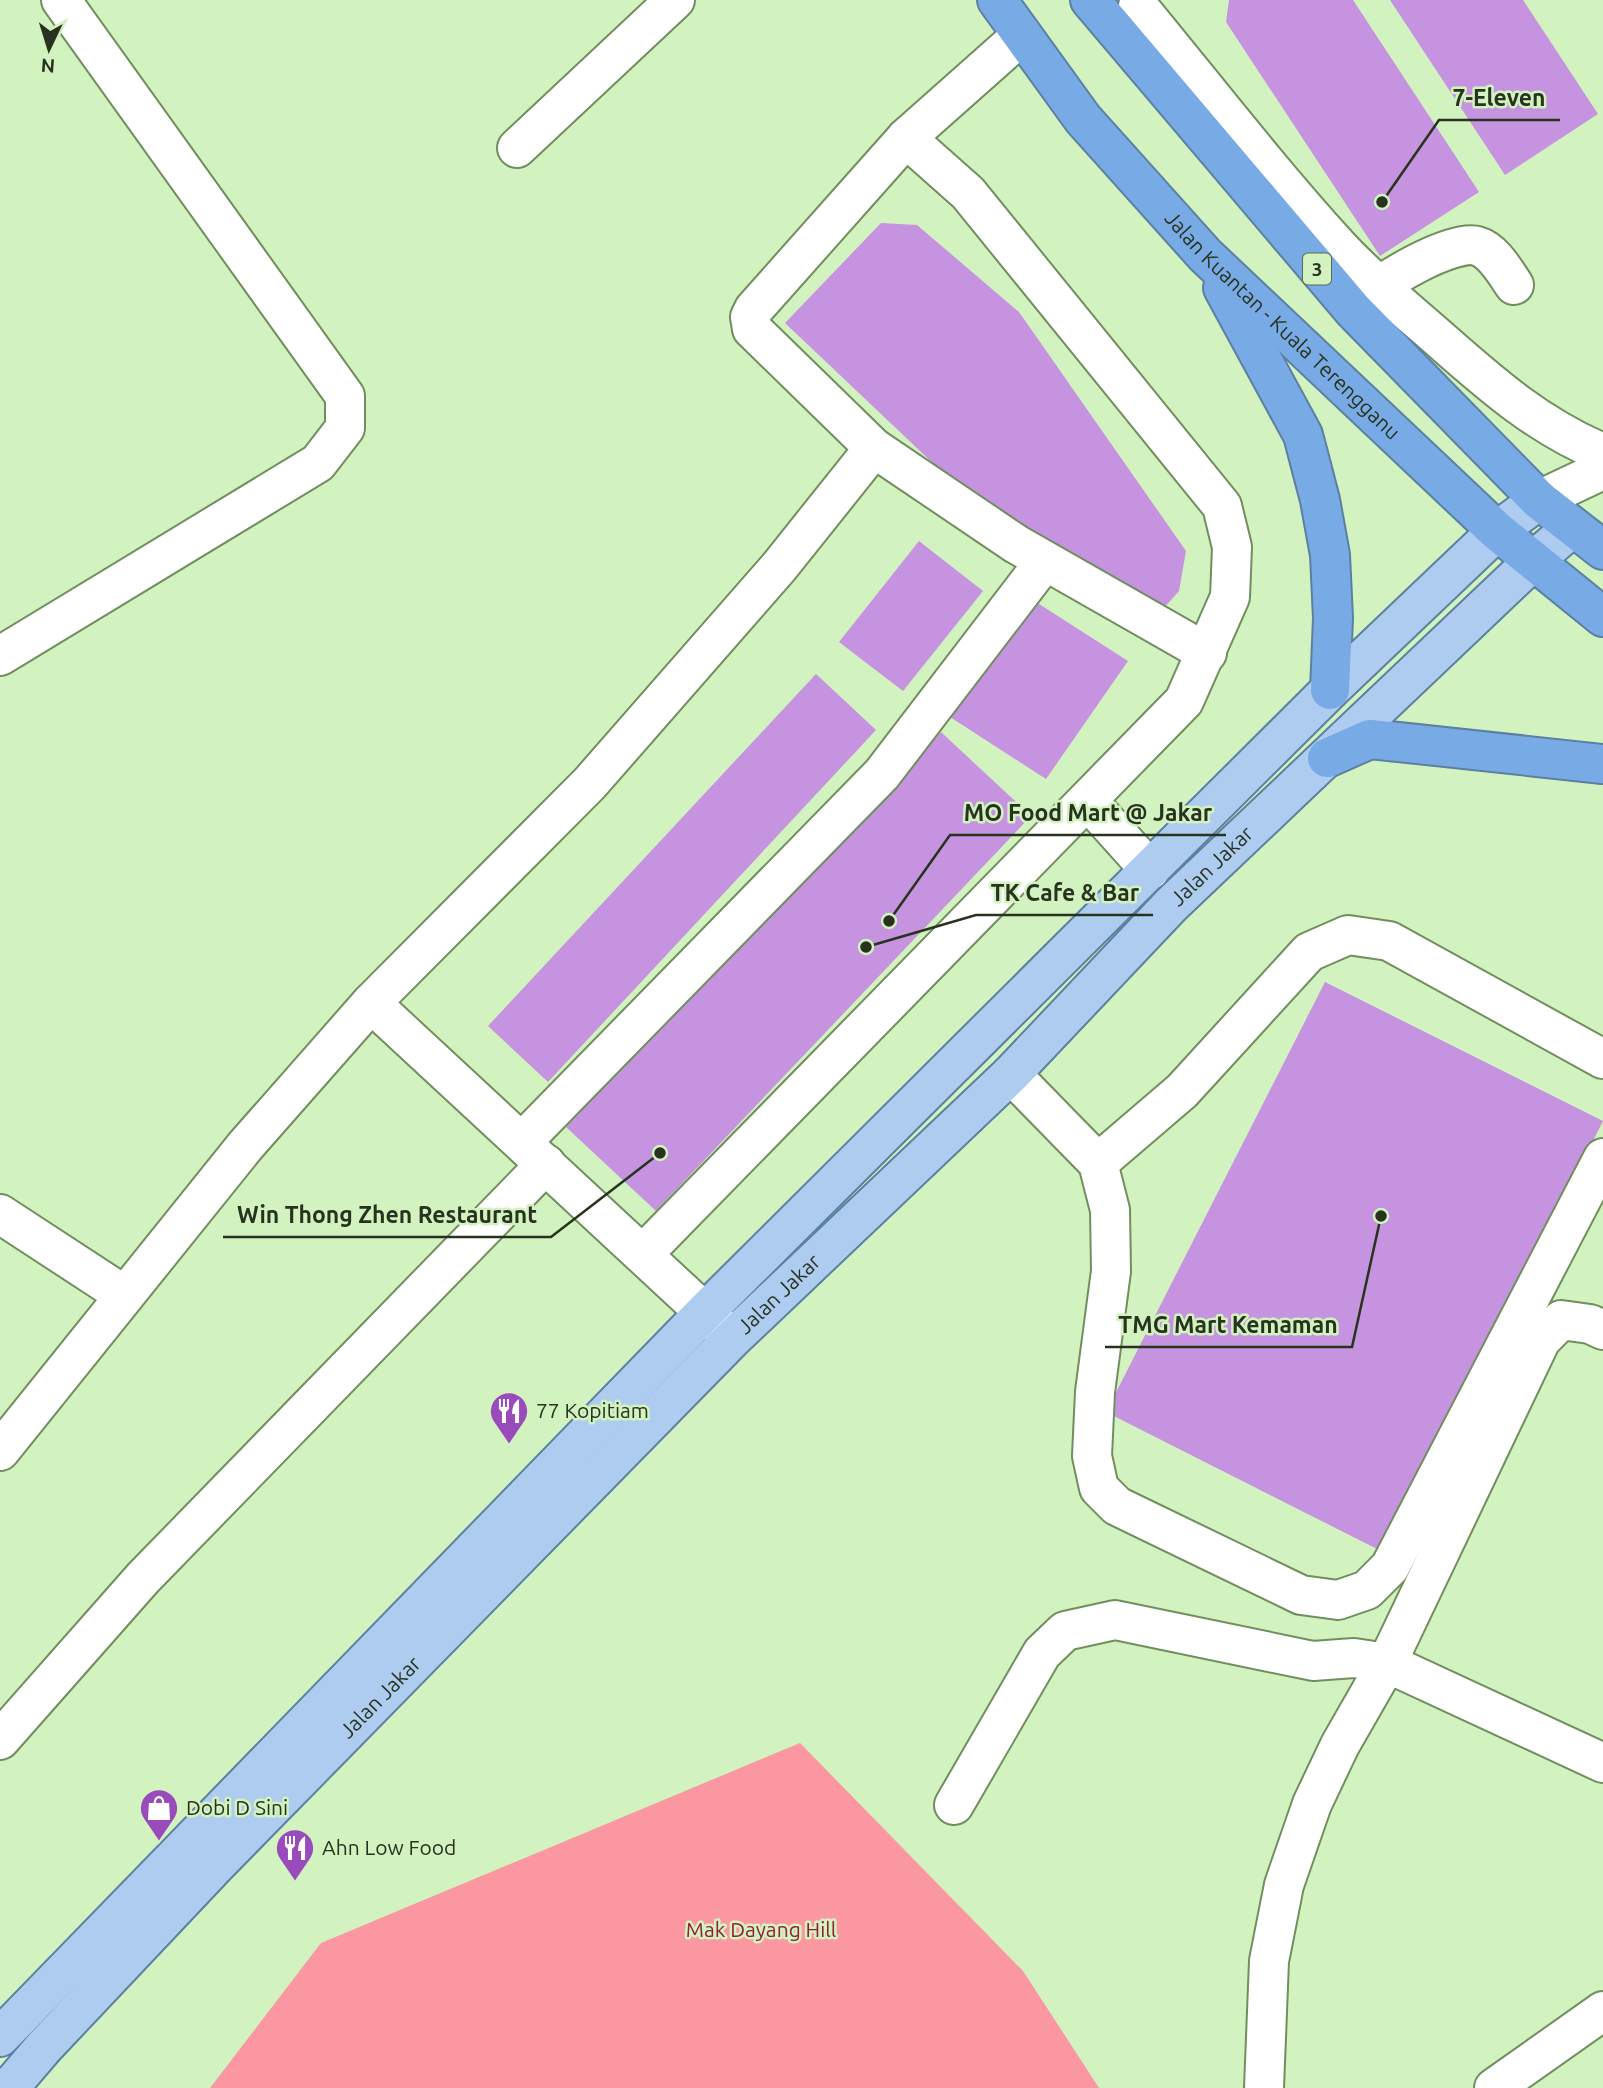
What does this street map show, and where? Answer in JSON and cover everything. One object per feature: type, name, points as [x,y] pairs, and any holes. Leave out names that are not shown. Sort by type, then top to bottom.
[{"type":"highway","name":"Jalan Kuantan - Kuala Terengganu","points":[[997,0],[1083,119],[1205,255],[1497,531],[1603,617]]},
{"type":"highway","name":"3","points":[[1121,8],[1539,500],[1603,550]]},
{"type":"highway","points":[[1205,255],[1303,435],[1320,500],[1330,555],[1333,618],[1330,690]]},
{"type":"highway","points":[[1327,758],[1370,739],[1603,764]]},
{"type":"main road","name":"Jalan Jakar","points":[[0,2038],[705,1312],[1330,690],[1497,531],[1539,500]]},
{"type":"main road","name":"Jalan Jakar","points":[[9,2088],[44,2047],[215,1866],[733,1338],[1011,1074],[1171,905],[1533,561],[1573,527]]},
{"type":"street","points":[[0,656],[318,463],[345,428],[345,396],[61,0]]},
{"type":"street","points":[[517,148],[675,0]]},
{"type":"street","points":[[1022,35],[906,138],[750,317],[752,329],[874,448],[1045,561],[1207,653]]},
{"type":"street","points":[[644,1253],[1184,701],[1230,597],[1232,547],[1222,506],[968,193],[906,138]]},
{"type":"street","points":[[1514,285],[1494,258],[1479,246],[1461,245],[1431,257],[1366,298],[1526,413],[1566,438],[1603,453]]},
{"type":"street","points":[[5,1437],[246,1145],[370,1003],[590,783],[779,567],[874,448]]},
{"type":"street","points":[[1539,500],[1592,475],[1603,465]]},
{"type":"street","points":[[0,1740],[142,1578],[882,774],[1045,561]]},
{"type":"street","points":[[1088,802],[1150,870]]},
{"type":"street","points":[[1098,1163],[1182,1091],[1308,952],[1348,935],[1388,942],[1603,1059]]},
{"type":"street","points":[[370,1003],[644,1253],[733,1338]]},
{"type":"street","points":[[1011,1074],[1098,1163],[1110,1210],[1111,1271],[1094,1405],[1092,1456],[1099,1488],[1116,1506],[1301,1595],[1338,1600],[1367,1590],[1390,1567],[1603,1158]]},
{"type":"street","points":[[0,1214],[124,1295]]},
{"type":"street","points":[[1264,2088],[1269,1961],[1284,1885],[1312,1804],[1340,1745],[1387,1663],[1541,1340],[1561,1320],[1590,1324],[1603,1330]]},
{"type":"street","points":[[954,1805],[1042,1653],[1065,1631],[1115,1620],[1313,1661],[1354,1658],[1387,1663],[1603,1763]]},
{"type":"street","points":[[1494,2088],[1603,2011]]},
{"type":"green space","name":"Mak Dayang Hill","points":[[800,1743],[1023,1971],[1099,2088],[210,2088],[321,1943]]},
{"type":"building","points":[[1229,0],[1353,0],[1479,192],[1380,256],[1226,22]]},
{"type":"building","points":[[1390,0],[1523,0],[1598,114],[1505,175]]},
{"type":"building","points":[[881,223],[917,225],[1019,312],[1186,551],[1179,591],[1163,609],[977,505],[785,323]]},
{"type":"building","points":[[919,541],[983,591],[903,691],[839,642]]},
{"type":"building","points":[[1025,595],[1128,661],[1046,779],[947,715]]},
{"type":"building","points":[[816,674],[876,730],[548,1082],[488,1026]]},
{"type":"building","points":[[941,732],[1031,816],[656,1211],[566,1127]]},
{"type":"building","points":[[1325,982],[1603,1121],[1385,1553],[1106,1412]]},
{"type":"place","name":"7-Eleven","points":[[1382,202]]},
{"type":"place","name":"MO Food Mart @ Jakar","points":[[889,921]]},
{"type":"place","name":"TK Cafe & Bar","points":[[866,947]]},
{"type":"place","name":"Win Thong Zhen Restaurant","points":[[660,1153]]},
{"type":"place","name":"TMG Mart Kemaman","points":[[1381,1216]]},
{"type":"place","name":"77 Kopitiam","points":[[509,1445]]},
{"type":"place","name":"Dobi D Sini","points":[[159,1842]]},
{"type":"place","name":"Ahn Low Food","points":[[295,1882]]}]
